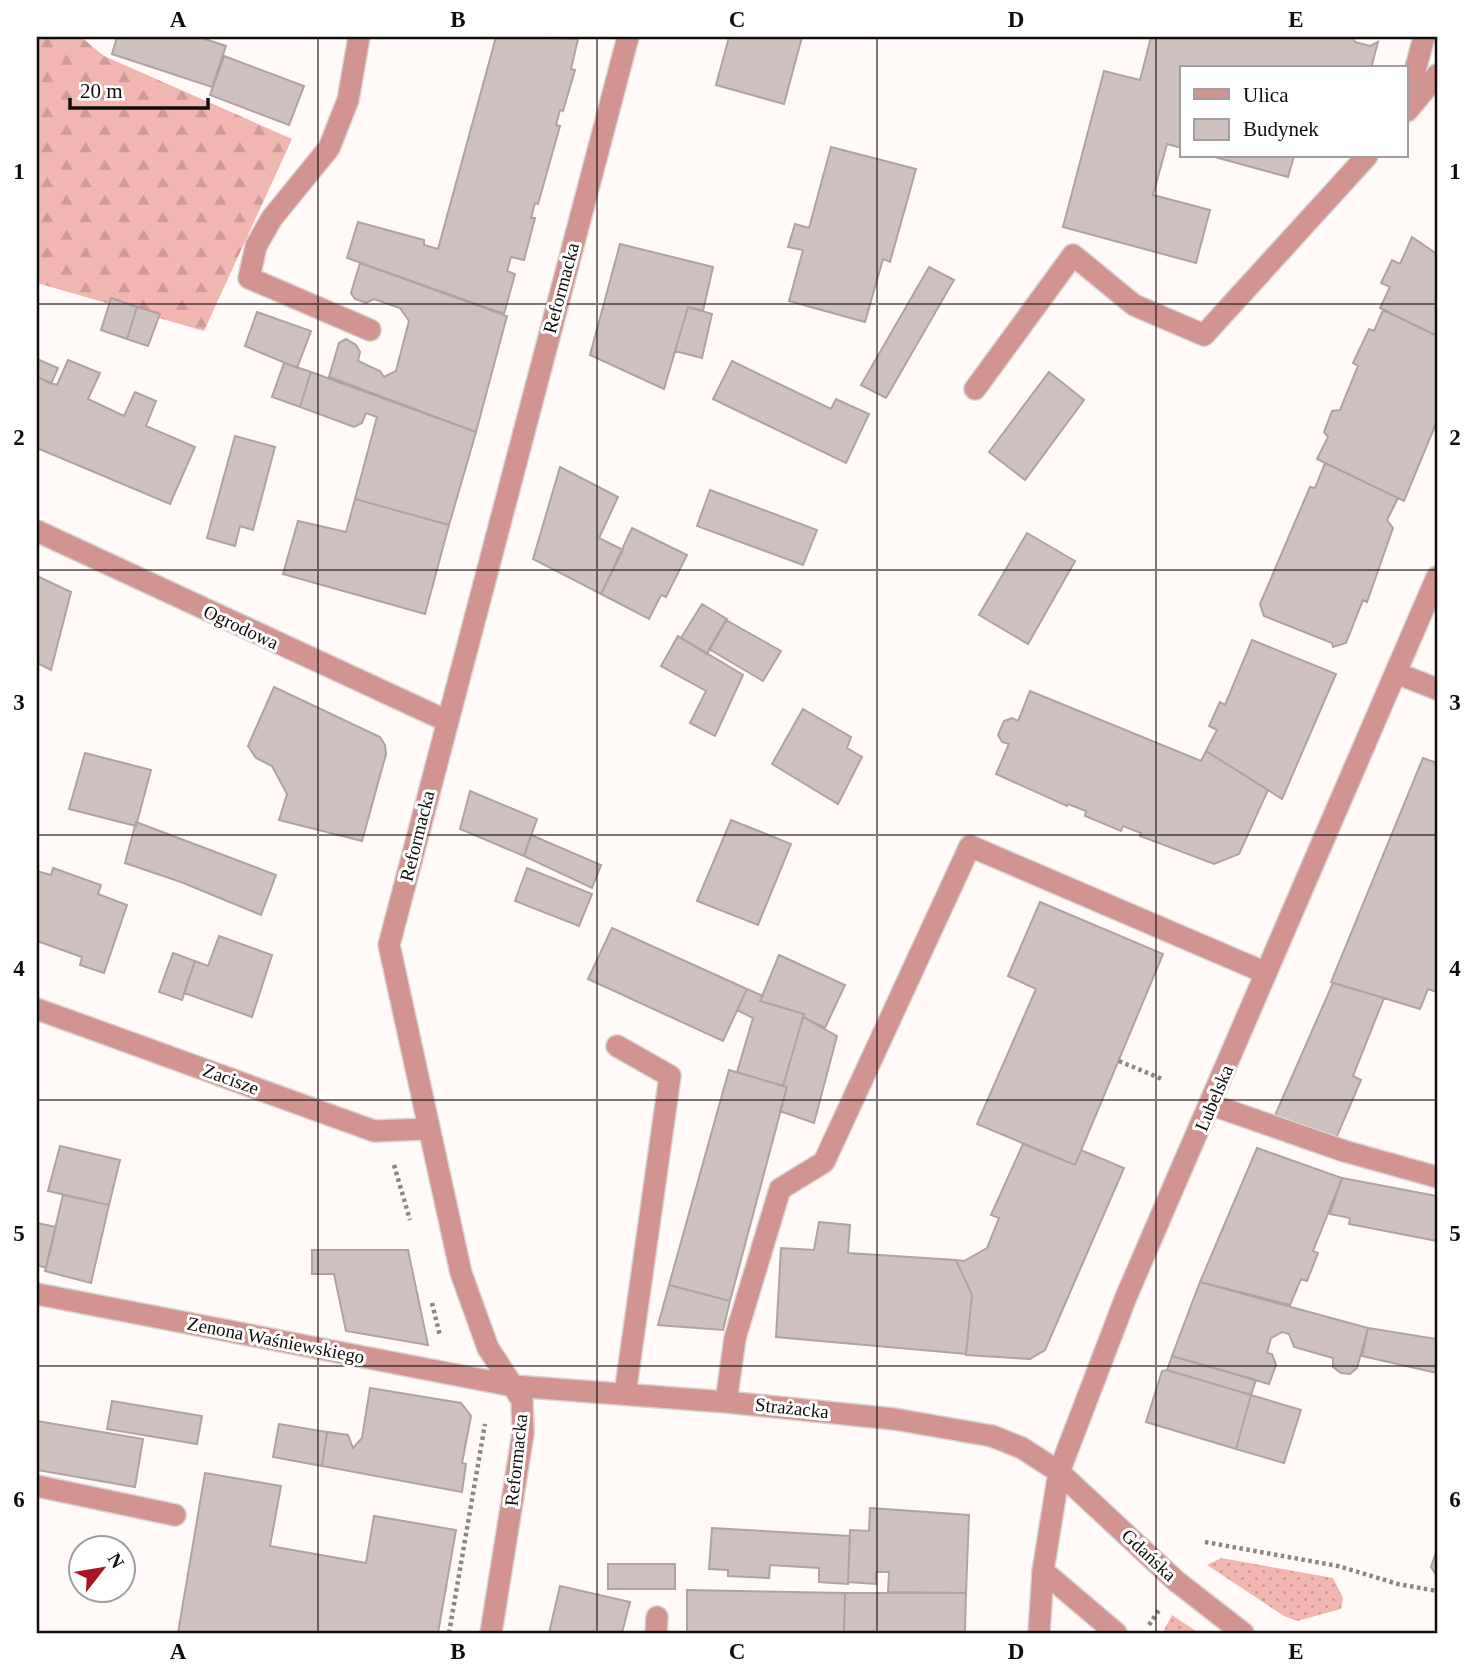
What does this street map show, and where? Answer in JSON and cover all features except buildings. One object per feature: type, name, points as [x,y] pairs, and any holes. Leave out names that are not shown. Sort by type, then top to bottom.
[{"type":"street","points":[[359,37],[348,100],[329,148],[272,218],[256,246],[249,278],[370,330]]},
{"type":"street","name":"Reformacka","points":[[491,1633],[523,1433],[522,1400],[500,1370],[471,1306],[428,1129],[389,945],[628,37]]},
{"type":"street","points":[[1408,97],[1424,37]]},
{"type":"street","points":[[1408,111],[1437,75]]},
{"type":"street","points":[[975,389],[1073,255],[1134,304],[1204,335],[1365,158]]},
{"type":"street","name":"Ogrodowa","points":[[37,531],[447,721]]},
{"type":"street","name":"Lubelska","points":[[1039,1633],[1043,1571],[1059,1472],[1126,1297],[1212,1105],[1437,577]]},
{"type":"street","points":[[1396,673],[1437,689]]},
{"type":"street","points":[[726,1402],[735,1338],[780,1189],[824,1163],[970,846],[1266,973]]},
{"type":"street","name":"Zacisze","points":[[37,1009],[374,1131],[428,1129]]},
{"type":"street","points":[[617,1046],[670,1076],[625,1394]]},
{"type":"street","points":[[1212,1105],[1344,1150],[1437,1177]]},
{"type":"street","name":"Zenona Waśniewskiego","points":[[37,1294],[514,1386]]},
{"type":"street","name":"Strażacka","points":[[514,1386],[726,1402],[894,1419],[992,1436],[1022,1448],[1059,1472]]},
{"type":"street","name":"Gdańska","points":[[1059,1472],[1177,1581],[1243,1633]]},
{"type":"street","points":[[37,1486],[175,1515]]},
{"type":"street","points":[[1043,1571],[1115,1633]]},
{"type":"path","points":[[1119,1061],[1162,1079]]},
{"type":"path","points":[[388,1159],[398,1173],[414,1233]]},
{"type":"path","points":[[430,1297],[443,1348],[459,1376],[488,1399],[449,1633]]},
{"type":"path","points":[[1205,1542],[1338,1566],[1398,1584],[1437,1591]]},
{"type":"path","points":[[1149,1625],[1163,1603]]},
{"type":"green space","points":[[37,37],[81,37],[104,56],[292,139],[204,331],[37,283]]},
{"type":"green space","points":[[1221,1558],[1333,1578],[1343,1598],[1341,1609],[1297,1621],[1284,1616],[1207,1565]]},
{"type":"green space","points":[[1172,1615],[1199,1633],[1168,1633],[1164,1630]]}]
